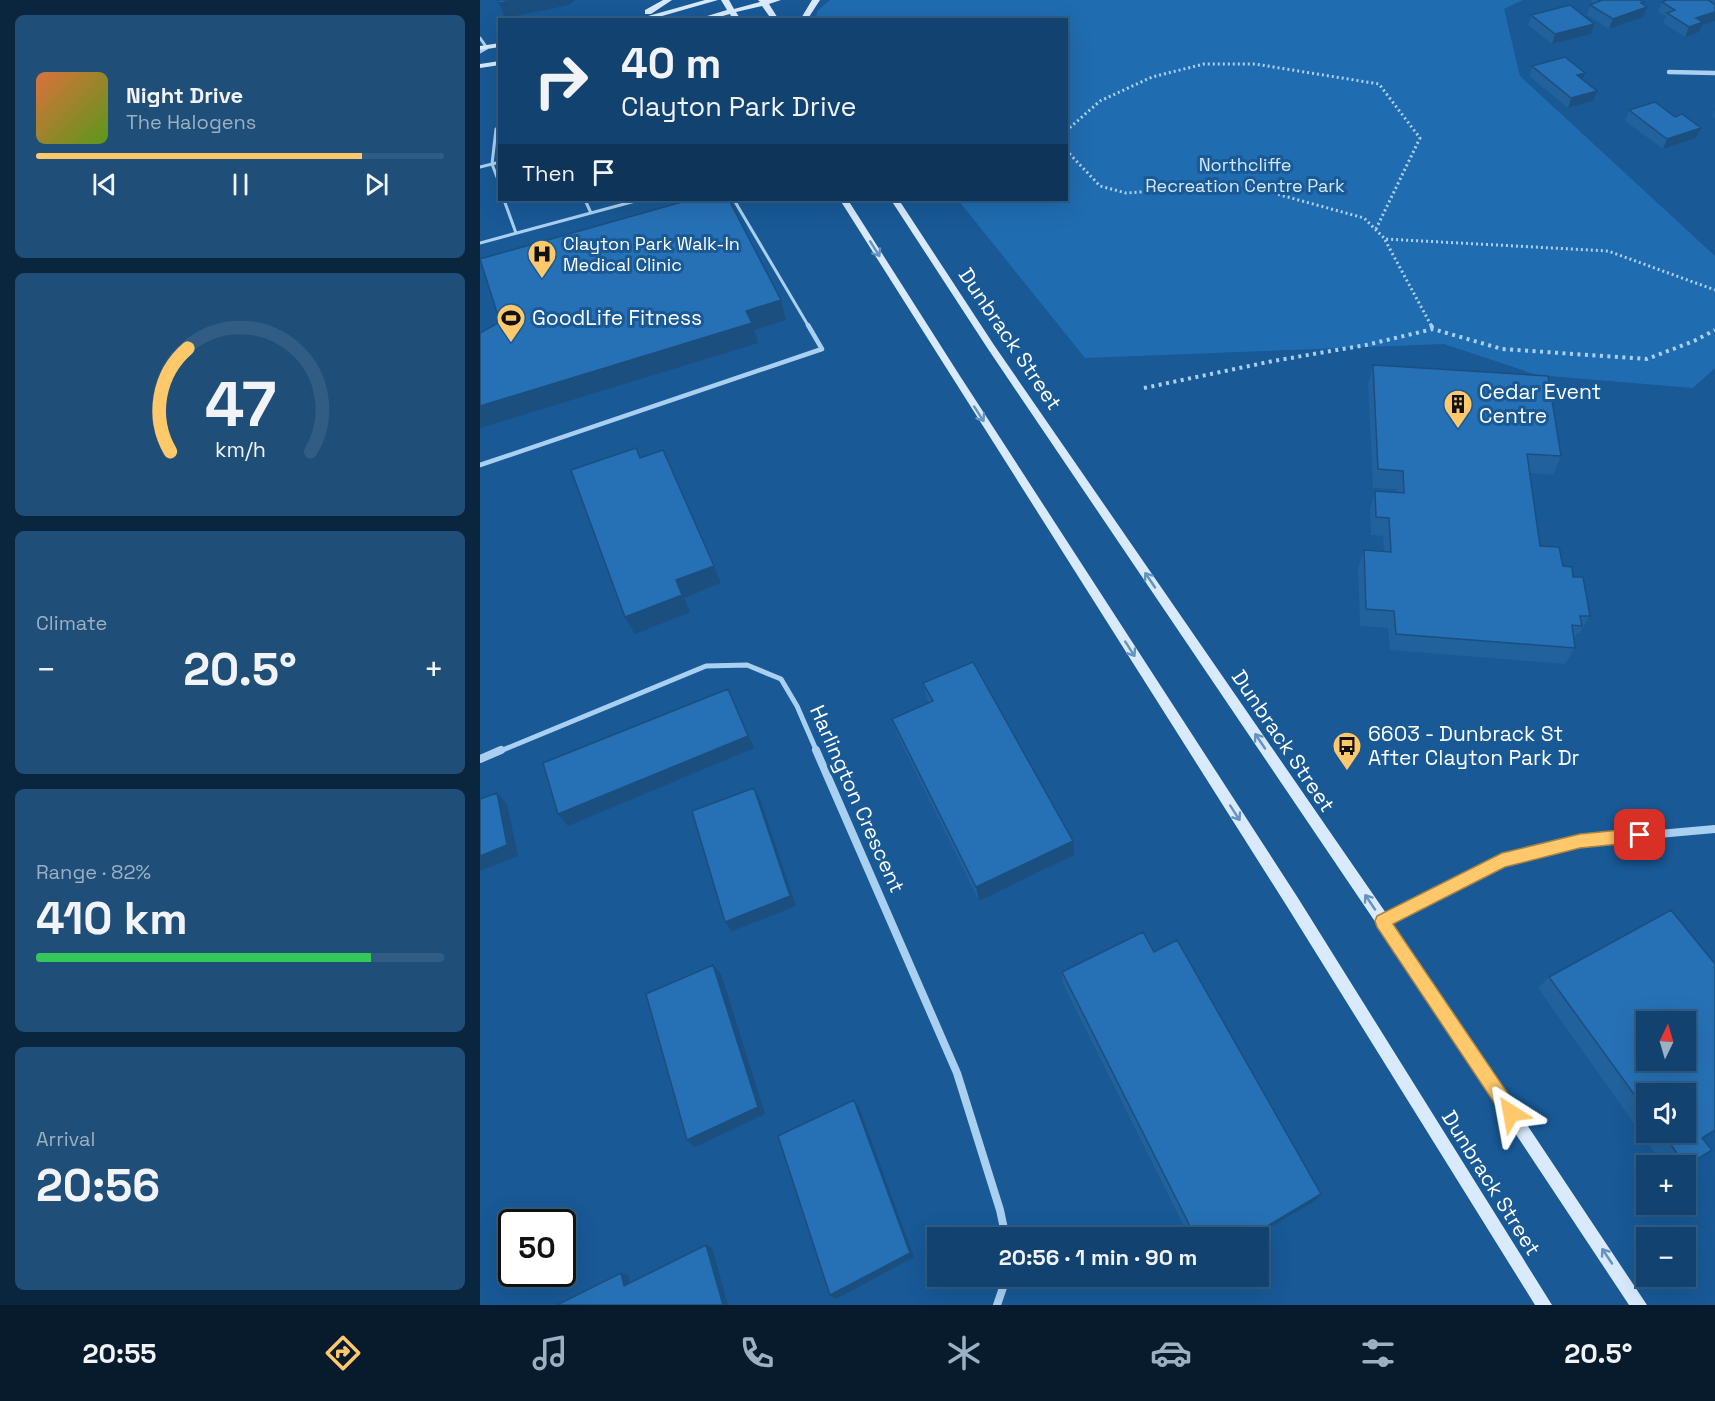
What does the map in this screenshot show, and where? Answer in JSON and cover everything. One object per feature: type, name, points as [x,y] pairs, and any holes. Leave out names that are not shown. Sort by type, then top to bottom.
[{"type":"main road","points":[[638,18],[668,0]]},
{"type":"main road","points":[[643,18],[714,0]]},
{"type":"main road","points":[[725,0],[736,18]]},
{"type":"main road","points":[[705,18],[777,0]]},
{"type":"main road","points":[[804,18],[816,0]]},
{"type":"main road","points":[[763,2],[775,18]]},
{"type":"main road","points":[[482,49],[498,45]]},
{"type":"main road","points":[[480,66],[498,63]]},
{"type":"main road","name":"Dunbrack Street","points":[[845,201],[1293,903],[1544,1305]]},
{"type":"main road","name":"Dunbrack Street","points":[[896,201],[991,347],[1383,921],[1639,1305]]},
{"type":"street","points":[[1669,72],[1715,73]]},
{"type":"street","name":"Harlington Crescent","points":[[480,759],[705,666],[747,665],[781,679],[797,706],[957,1073],[1004,1227]]},
{"type":"street","points":[[1383,921],[1502,860],[1580,841],[1715,830]]},
{"type":"street","points":[[997,1305],[1003,1287]]},
{"type":"lane","points":[[480,38],[482,49]]},
{"type":"lane","points":[[498,128],[496,129],[492,164],[498,180]]},
{"type":"lane","points":[[480,167],[498,162]]},
{"type":"lane","points":[[504,201],[516,233]]},
{"type":"lane","points":[[585,201],[591,213]]},
{"type":"lane","points":[[480,243],[635,201]]},
{"type":"lane","points":[[480,465],[822,349],[735,201]]},
{"type":"path","points":[[1068,129],[1100,101],[1152,77],[1204,64],[1256,64],[1379,84],[1420,138],[1376,229]]},
{"type":"path","points":[[1068,152],[1100,186],[1126,193],[1244,184],[1364,218],[1385,239],[1433,329]]},
{"type":"path","points":[[1385,239],[1608,251],[1715,290]]},
{"type":"path","points":[[1144,388],[1273,361],[1366,345],[1433,329],[1502,349],[1647,359],[1694,341],[1715,330]]},
{"type":"green space","name":"Northcliffe Recreation Centre Park","points":[[830,0],[1523,0],[1504,9],[1520,76],[1715,256],[1715,368],[1693,388],[1537,375],[1444,344],[1085,358],[959,201],[1068,201],[1068,18],[816,18],[817,11]]},
{"type":"building","points":[[498,0],[514,0],[499,3]]},
{"type":"building","points":[[1598,0],[1640,0],[1647,7],[1613,19],[1590,5],[1600,1]]},
{"type":"building","points":[[1708,0],[1715,5],[1715,12],[1696,18],[1703,22],[1689,27],[1667,13],[1675,10],[1662,2]]},
{"type":"building","points":[[1570,5],[1594,24],[1555,34],[1531,15]]},
{"type":"building","points":[[1565,57],[1585,73],[1577,75],[1597,91],[1571,98],[1532,66]]},
{"type":"building","points":[[1655,102],[1675,117],[1682,114],[1701,128],[1667,139],[1629,110]]},
{"type":"building","points":[[685,201],[730,201],[781,300],[746,311],[752,323],[480,406],[480,333],[500,322],[480,259]]},
{"type":"building","points":[[1373,365],[1548,376],[1561,456],[1527,454],[1540,546],[1559,547],[1563,566],[1572,567],[1573,577],[1583,577],[1590,616],[1580,616],[1582,626],[1572,625],[1575,648],[1396,634],[1394,611],[1366,609],[1364,550],[1391,552],[1389,518],[1376,517],[1375,491],[1404,493],[1403,471],[1378,469]]},
{"type":"building","points":[[636,448],[640,458],[663,450],[714,566],[676,580],[682,595],[625,617],[571,470]]},
{"type":"building","points":[[973,662],[1073,841],[976,887],[892,719],[933,701],[923,683]]},
{"type":"building","points":[[728,689],[748,736],[558,814],[543,763]]},
{"type":"building","points":[[754,788],[790,896],[725,922],[692,811]]},
{"type":"building","points":[[497,793],[507,845],[480,856],[480,799]]},
{"type":"building","points":[[1671,910],[1715,964],[1715,1130],[1702,1138],[1712,1150],[1696,1160],[1696,1155],[1678,1155],[1670,1143],[1696,1143],[1696,1083],[1636,1083],[1636,1097],[1549,977]]},
{"type":"building","points":[[1143,932],[1154,952],[1177,940],[1321,1194],[1266,1227],[1190,1227],[1062,972]]},
{"type":"building","points":[[713,965],[758,1107],[687,1140],[646,994]]},
{"type":"building","points":[[854,1100],[910,1253],[830,1295],[778,1136]]},
{"type":"building","points":[[706,1245],[723,1305],[557,1305],[621,1273],[624,1286]]},
{"type":"place","name":"Clayton Park Walk-In Medical Clinic","points":[[542,280]]},
{"type":"place","name":"GoodLife Fitness","points":[[511,344]]},
{"type":"place","name":"Cedar Event Centre","points":[[1458,430]]},
{"type":"place","name":"6603 - Dunbrack St After Clayton Park Dr","points":[[1347,772]]},
{"type":"route","points":[[1511,1113],[1383,921],[1502,860],[1580,841],[1640,835]]}]
